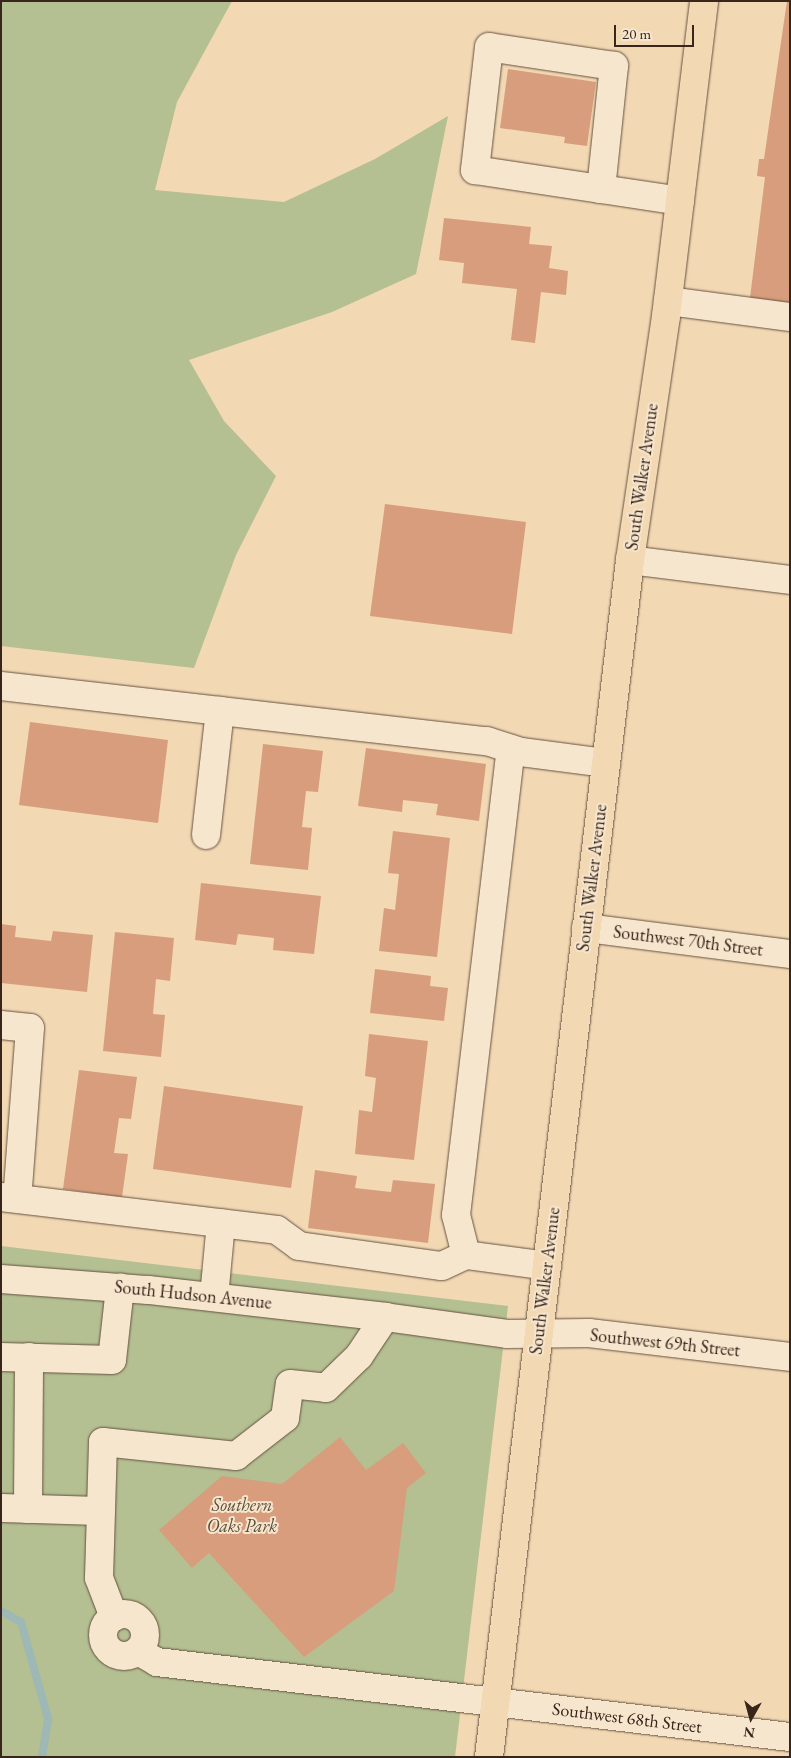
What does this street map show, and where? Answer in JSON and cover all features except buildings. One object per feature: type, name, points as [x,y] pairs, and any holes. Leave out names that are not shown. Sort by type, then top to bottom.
[{"type":"main road","name":"South Walker Avenue","points":[[488,1757],[540,1333],[630,560],[668,301],[701,2]]},
{"type":"street","points":[[601,189],[614,66],[489,47],[475,170],[680,201]]},
{"type":"street","points":[[668,301],[790,317]]},
{"type":"street","points":[[630,560],[790,580]]},
{"type":"street","points":[[1,686],[487,741],[511,749],[606,763]]},
{"type":"street","points":[[206,835],[220,711]]},
{"type":"street","points":[[466,1255],[456,1215],[511,749]]},
{"type":"street","name":"Southwest 70th Street","points":[[586,928],[790,954]]},
{"type":"street","points":[[1,1024],[30,1028],[9,1198],[276,1230],[300,1246],[442,1266],[466,1255],[547,1266]]},
{"type":"street","points":[[214,1297],[221,1223]]},
{"type":"street","name":"South Hudson Avenue","points":[[1,1279],[120,1287],[214,1297],[507,1334],[540,1333]]},
{"type":"street","points":[[1,1357],[112,1360],[120,1287]]},
{"type":"street","points":[[29,1357],[14,1508],[101,1511],[103,1442],[236,1456],[285,1418],[290,1384],[326,1388],[359,1356],[384,1317]]},
{"type":"street","name":"Southwest 69th Street","points":[[540,1333],[589,1333],[790,1357]]},
{"type":"street","name":"Southwest 68th Street","points":[[101,1511],[99,1578],[114,1618],[104,1630],[108,1648],[121,1656],[138,1651],[157,1662],[790,1737]]},
{"type":"green space","points":[[1,1],[232,1],[177,102],[155,190],[284,202],[375,159],[448,116],[416,274],[332,312],[189,360],[224,421],[276,476],[236,555],[194,668],[1,646]]},
{"type":"green space","name":"Southern Oaks Park","points":[[1,1246],[508,1306],[455,1757],[1,1757]]},
{"type":"waterway","points":[[1,1611],[21,1622],[48,1719],[42,1757]]}]
